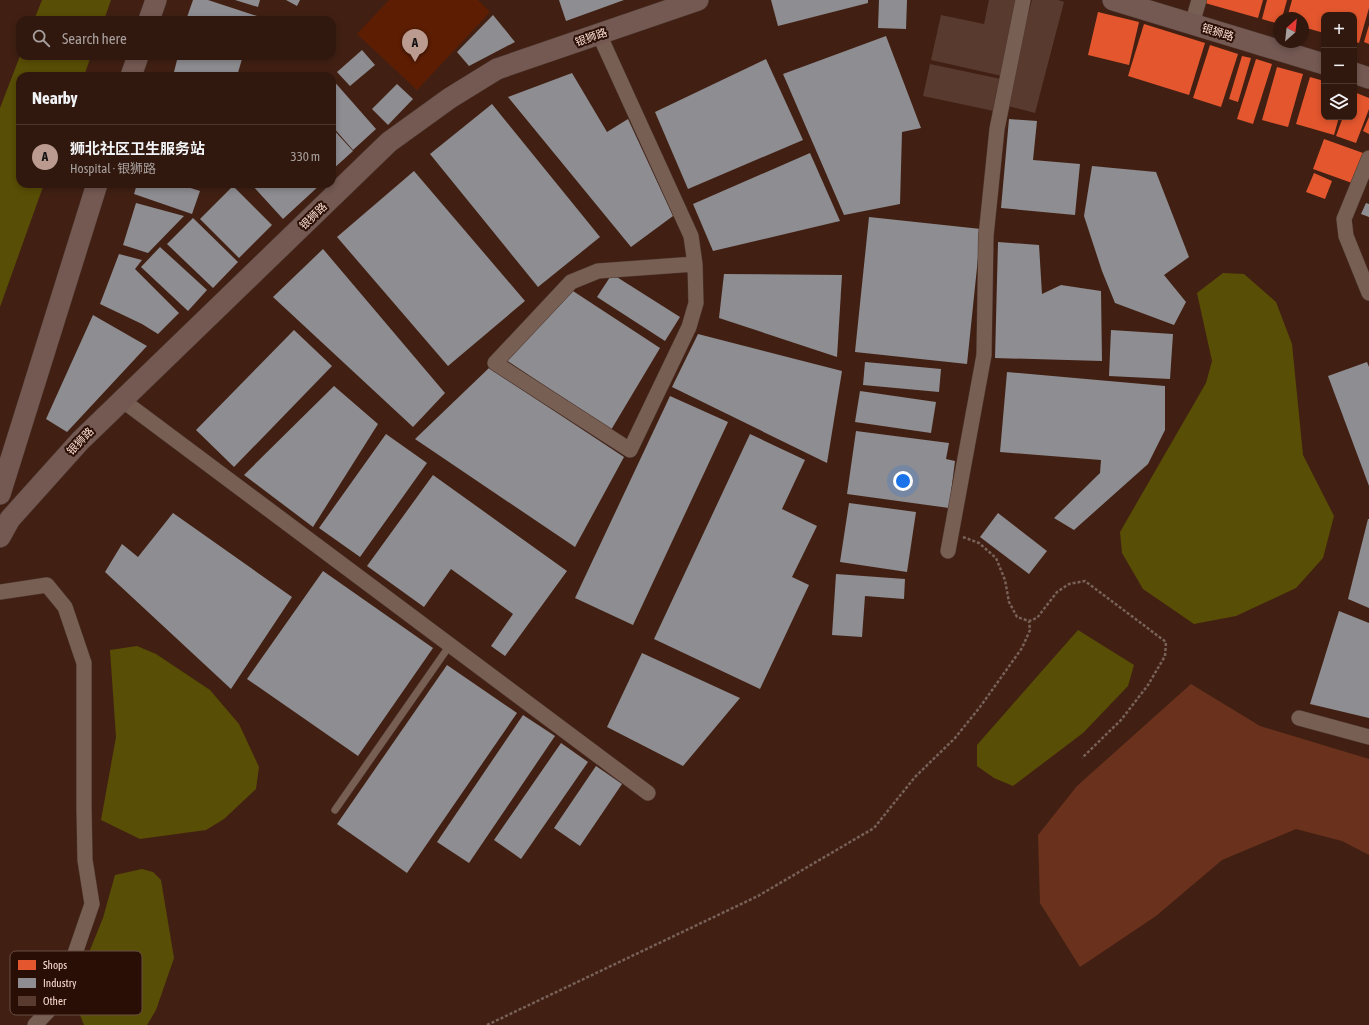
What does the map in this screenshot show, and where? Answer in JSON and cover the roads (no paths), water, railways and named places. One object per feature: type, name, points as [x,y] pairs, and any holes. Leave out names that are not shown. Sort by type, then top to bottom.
[{"type":"main road","points":[[150,16],[156,0]]},
{"type":"main road","name":"银狮路","points":[[0,537],[10,519],[70,452],[390,142],[450,98],[497,69],[698,0]]},
{"type":"main road","name":"银狮路","points":[[1113,0],[1321,63]]},
{"type":"main road","points":[[132,72],[137,60]]},
{"type":"main road","points":[[1357,74],[1369,78]]},
{"type":"main road","points":[[0,494],[96,188]]},
{"type":"street","points":[[948,550],[984,355],[986,236],[997,129],[1023,0]]},
{"type":"street","points":[[1192,24],[1199,0]]},
{"type":"street","points":[[599,34],[691,236],[695,264],[696,303],[689,328],[630,450],[495,363],[571,282],[598,271],[695,264]]},
{"type":"street","points":[[1369,158],[1344,219],[1346,236],[1369,293]]},
{"type":"street","points":[[122,400],[648,793]]},
{"type":"street","points":[[0,592],[47,585],[65,607],[84,663],[85,860],[92,904],[77,951]]},
{"type":"street","points":[[1299,718],[1369,737]]},
{"type":"street","points":[[35,1025],[44,1015]]},
{"type":"lane","points":[[335,810],[450,645]]},
{"type":"place","name":"狮北社区卫生服务站","points":[[415,62]]}]
